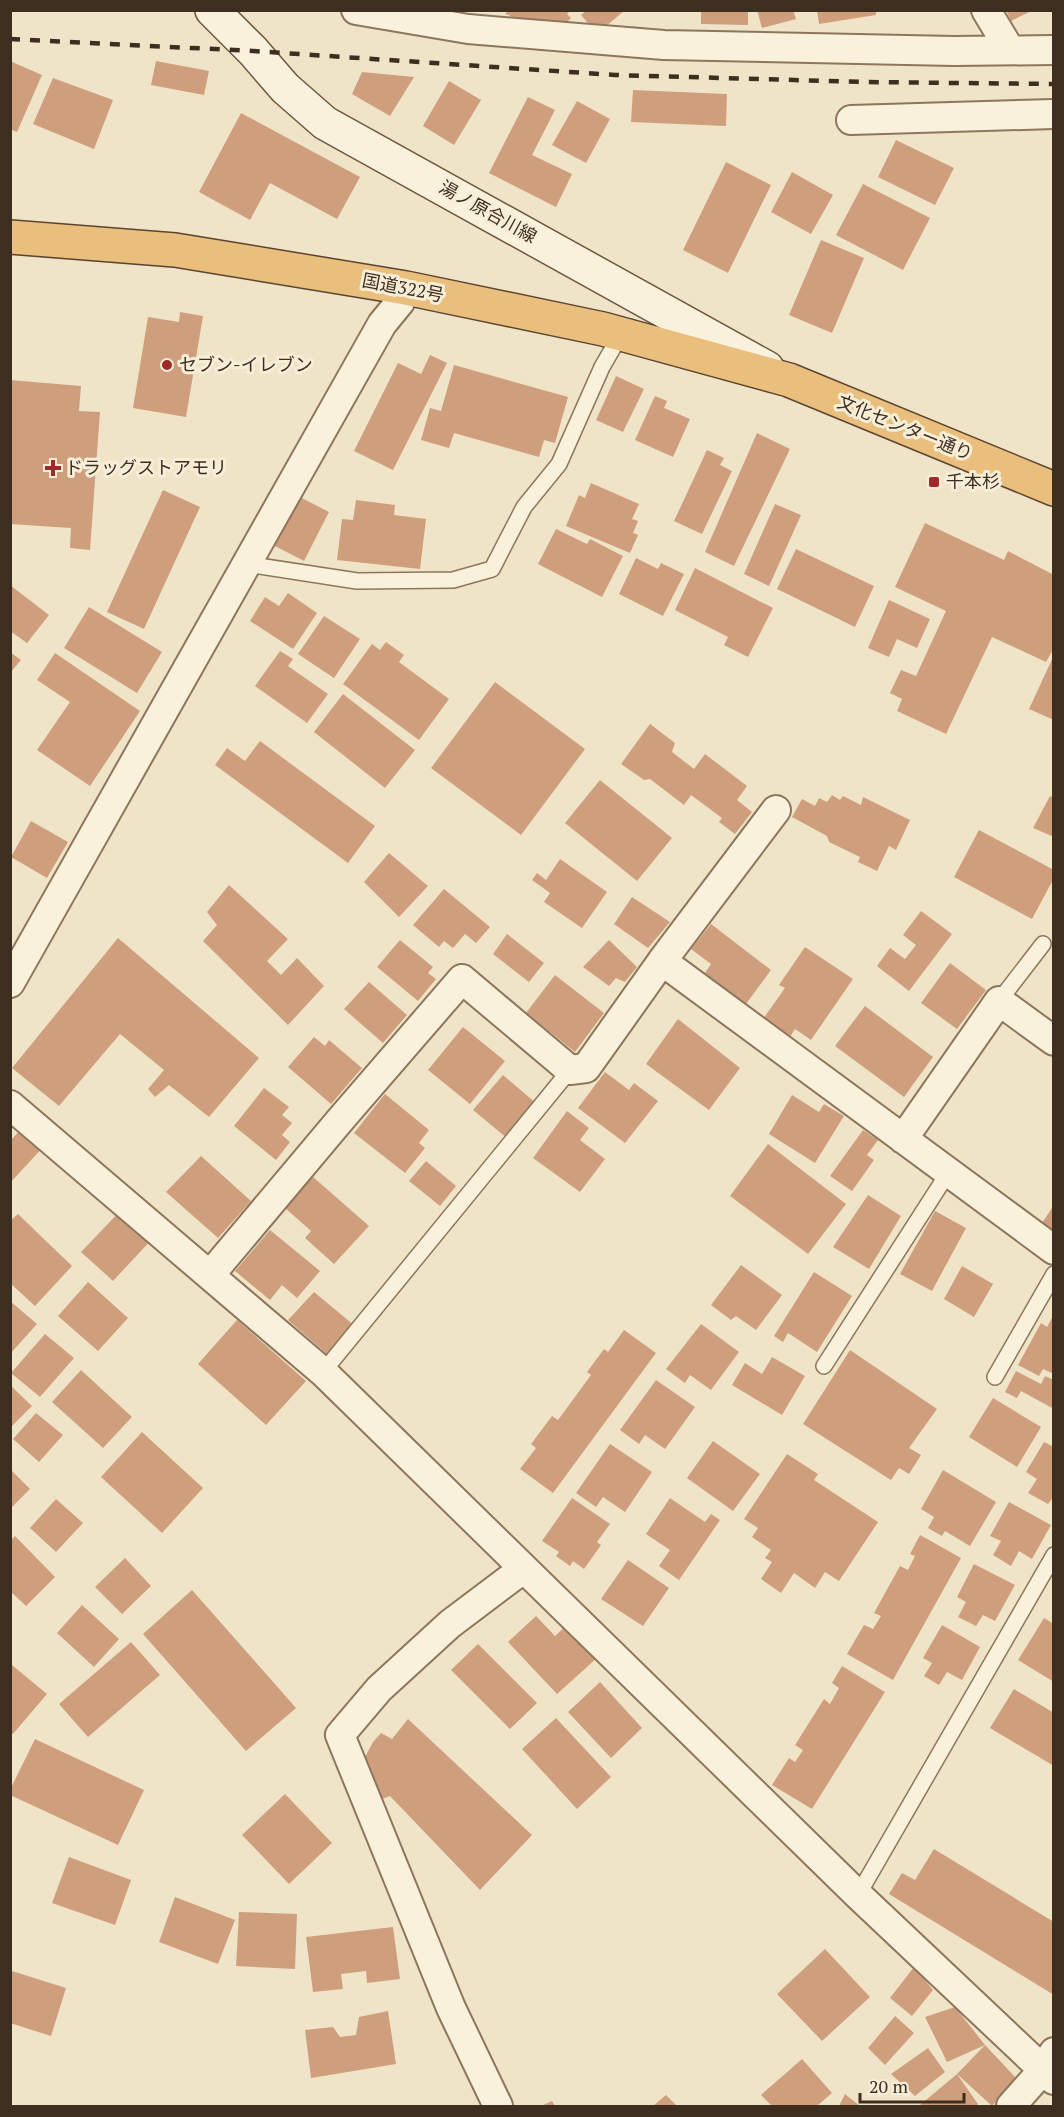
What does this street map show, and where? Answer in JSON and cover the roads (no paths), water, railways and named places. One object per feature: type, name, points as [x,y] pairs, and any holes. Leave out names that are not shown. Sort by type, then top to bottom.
[{"type":"highway","name":"国道322号","points":[[10,237],[175,250],[406,288],[621,334],[789,380]]},
{"type":"highway","name":"文化センター通り","points":[[789,380],[1053,489]]},
{"type":"main road","name":"湯ノ原合川線","points":[[212,10],[253,51],[285,88],[325,123],[789,380]]},
{"type":"street","points":[[356,10],[468,29],[664,45],[1053,50]]},
{"type":"street","points":[[468,29],[488,10]]},
{"type":"street","points":[[986,10],[1010,50]]},
{"type":"street","points":[[851,120],[1053,114]]},
{"type":"street","points":[[10,983],[382,324],[400,302],[406,288]]},
{"type":"street","points":[[210,1275],[462,979],[570,1070],[586,1068],[662,961],[776,810]]},
{"type":"street","points":[[662,961],[1053,1250]]},
{"type":"street","points":[[903,1139],[999,1001],[1053,1041]]},
{"type":"street","points":[[10,1105],[323,1372],[858,1895],[1050,2068],[1011,2106]]},
{"type":"street","points":[[498,2106],[451,2008],[340,1735],[379,1689],[450,1624],[523,1569]]},
{"type":"lane","points":[[246,564],[357,581],[453,580],[492,569],[524,507],[559,464],[602,367],[621,334]]},
{"type":"lane","points":[[999,1001],[1043,944]]},
{"type":"lane","points":[[323,1372],[570,1070]]},
{"type":"lane","points":[[824,1366],[948,1173]]},
{"type":"lane","points":[[995,1377],[1053,1274]]},
{"type":"lane","points":[[858,1895],[1053,1555]]},
{"type":"railway","points":[[10,39],[253,51],[615,75],[866,82],[1054,84]]},
{"type":"place","name":"セブン-イレブン","points":[[167,365]]},
{"type":"place","name":"ドラッグストアモリ","points":[[53,468]]},
{"type":"place","name":"千本杉","points":[[934,482]]}]
